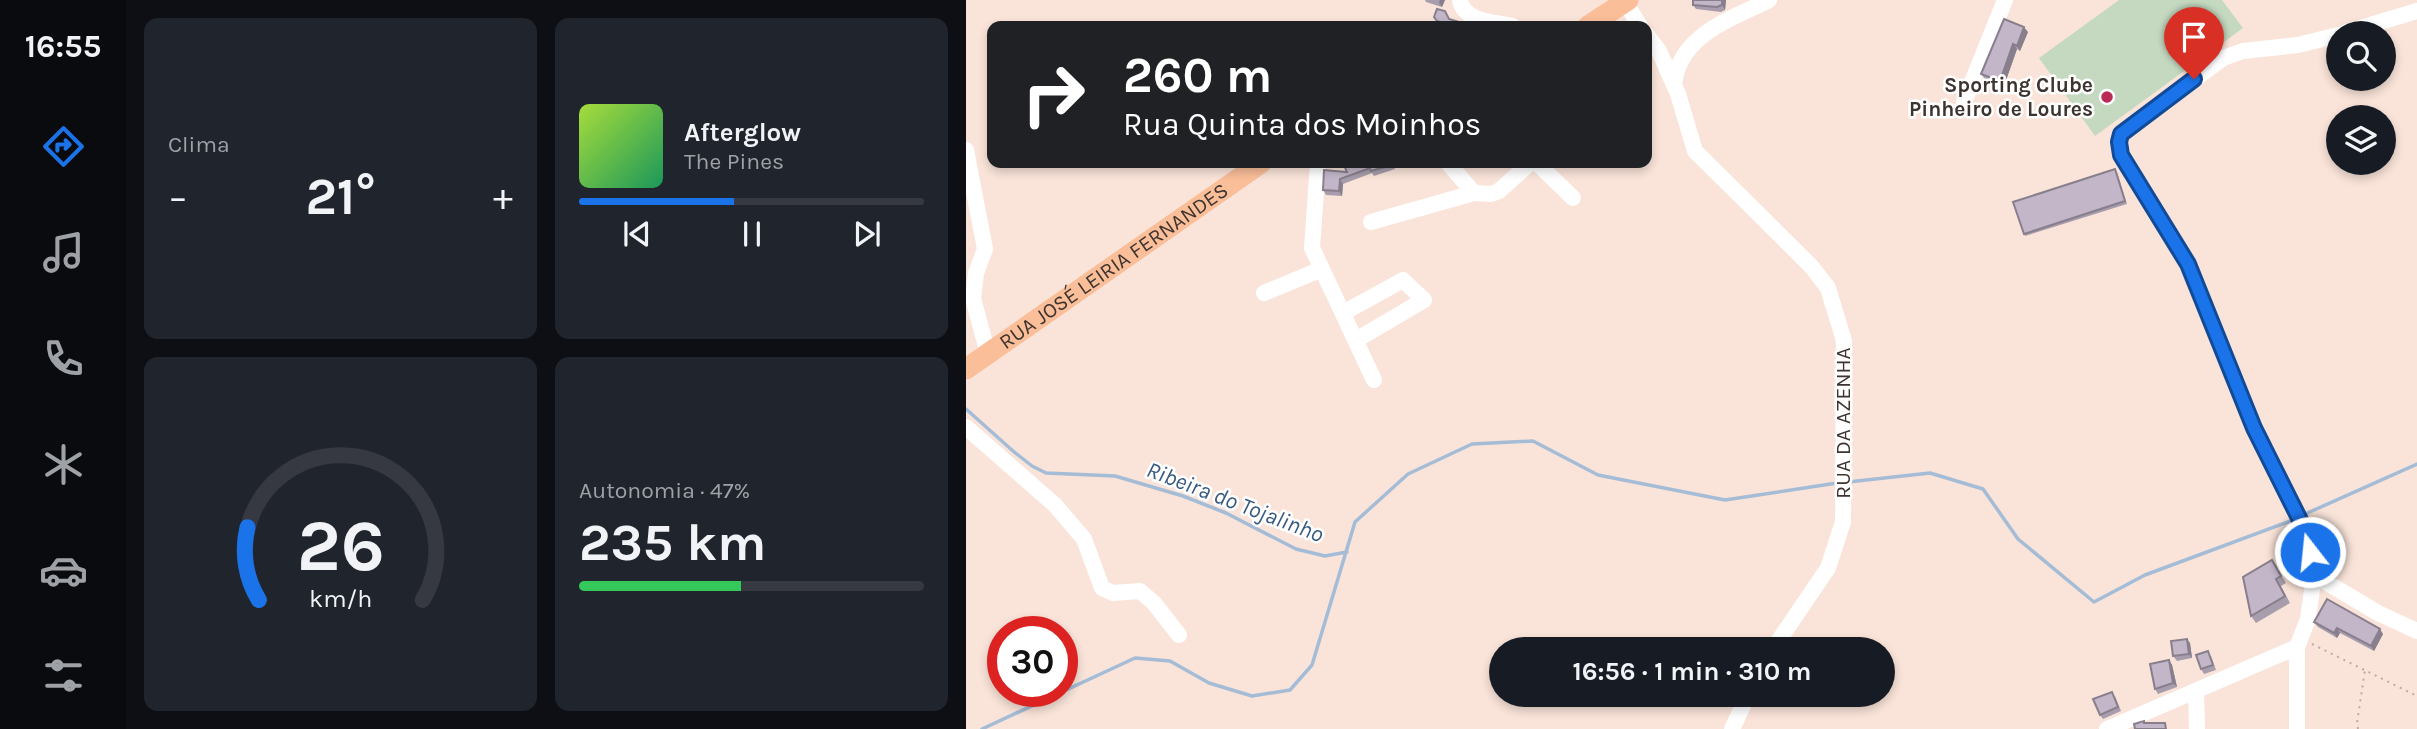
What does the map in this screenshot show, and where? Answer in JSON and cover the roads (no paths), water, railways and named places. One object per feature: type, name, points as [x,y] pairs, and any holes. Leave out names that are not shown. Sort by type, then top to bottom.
[{"type":"main road","points":[[1596,21],[1627,1]]},
{"type":"main road","name":"RUA JOSÉ LEIRIA FERNANDES","points":[[966,369],[1254,168]]},
{"type":"street","points":[[1460,0],[1462,8],[1472,17],[1490,21]]},
{"type":"street","points":[[1674,84],[1682,57],[1704,33],[1769,0]]},
{"type":"street","points":[[1964,102],[2005,0]]},
{"type":"street","points":[[1627,1],[1637,21]]},
{"type":"street","points":[[2374,21],[2405,9]]},
{"type":"street","points":[[2297,729],[2297,647],[2308,619],[2314,575],[2305,530],[2254,428],[2188,264],[2121,155],[2119,142],[2121,134],[2209,67],[2233,53],[2298,45],[2326,38]]},
{"type":"street","name":"RUA DA AZENHA","points":[[1652,42],[1674,84],[1695,151],[1820,277],[1828,288],[1844,341],[1843,522],[1828,568],[1781,637]]},
{"type":"street","points":[[966,150],[985,249],[976,273],[973,298],[988,354]]},
{"type":"street","points":[[1318,168],[1312,247],[1374,380]]},
{"type":"street","points":[[1452,168],[1474,193]]},
{"type":"street","points":[[1371,222],[1474,193],[1491,194],[1499,191],[1524,168]]},
{"type":"street","points":[[1542,168],[1573,198]]},
{"type":"street","points":[[1264,293],[1322,269]]},
{"type":"street","points":[[1343,313],[1403,280],[1424,300],[1356,340]]},
{"type":"street","points":[[966,427],[1055,505],[1084,539],[1102,588],[1113,593],[1140,592],[1154,603],[1179,635]]},
{"type":"street","points":[[2314,575],[2378,613],[2417,631]]},
{"type":"street","points":[[2107,729],[2297,647]]},
{"type":"street","points":[[2196,691],[2197,729]]},
{"type":"street","points":[[1732,729],[1742,707]]},
{"type":"waterway","name":"Ribeira do Tojalinho","points":[[966,409],[1013,451],[1046,473],[1115,476],[1183,496],[1226,513],[1296,549],[1325,556],[1347,552]]},
{"type":"waterway","points":[[982,729],[1135,658],[1170,661],[1209,683],[1252,696],[1290,690],[1312,665],[1355,522],[1408,474],[1472,444],[1533,441],[1598,475],[1725,500],[1837,483]]},
{"type":"waterway","points":[[2303,515],[2417,464]]},
{"type":"waterway","points":[[1848,482],[1930,473],[1983,489],[2018,539],[2094,602],[2145,575],[2293,520]]},
{"type":"place","name":"Sporting Clube Pinheiro de Loures","points":[[2107,97]]}]
